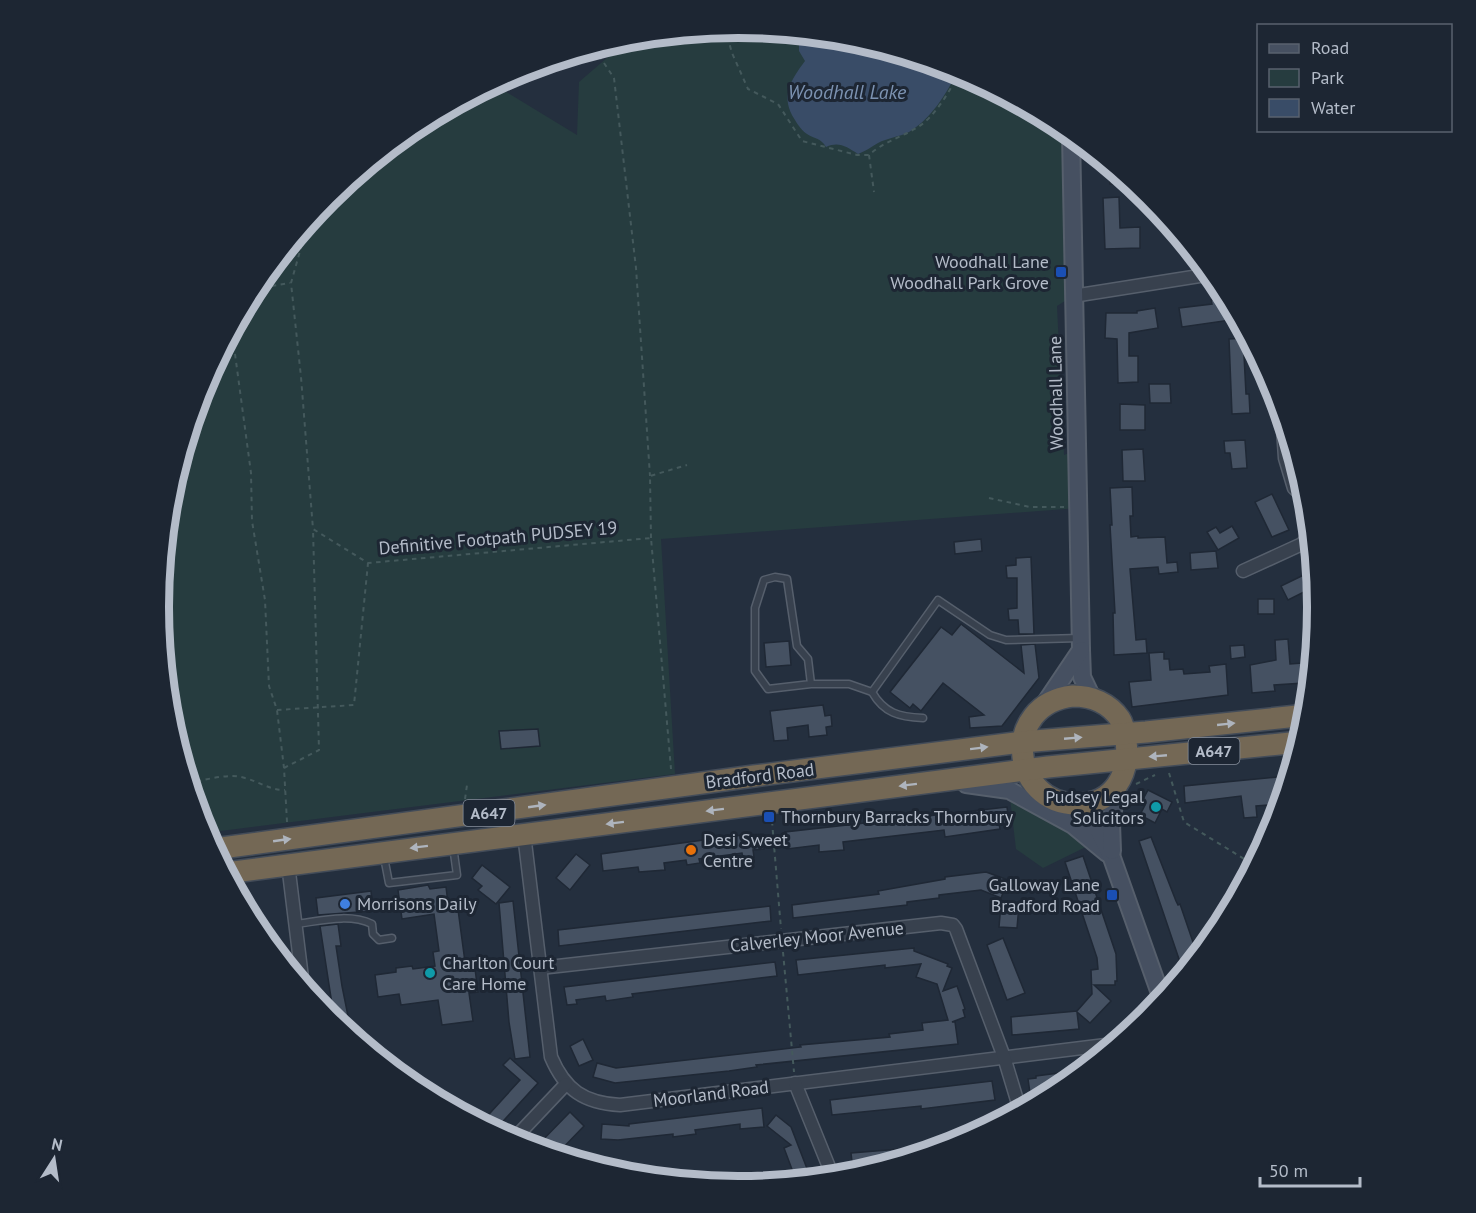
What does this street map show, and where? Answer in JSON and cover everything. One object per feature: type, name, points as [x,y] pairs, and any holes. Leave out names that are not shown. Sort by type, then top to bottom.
[{"type":"highway","points":[[1083,696],[1102,703],[1120,719],[1125,733],[1127,759],[1125,770],[1117,786],[1094,802],[1077,804],[1058,801],[1040,793],[1027,770],[1022,742],[1028,724],[1042,708],[1063,697],[1083,696]]},
{"type":"highway","name":"Bradford Road","points":[[223,848],[1022,742],[1296,716]]},
{"type":"highway","name":"Bradford Road","points":[[235,872],[1027,770],[1290,743]]},
{"type":"street","name":"Woodhall Lane","points":[[1072,146],[1073,296],[1082,677],[1092,698]]},
{"type":"street","points":[[1073,296],[1201,276]]},
{"type":"street","points":[[1284,447],[1285,458],[1295,489]]},
{"type":"street","points":[[1243,571],[1303,543]]},
{"type":"street","points":[[1042,708],[1081,644]]},
{"type":"street","points":[[938,782],[988,785],[1009,790],[1073,825],[1112,858]]},
{"type":"street","points":[[1112,858],[1111,823],[1117,786]]},
{"type":"street","points":[[1077,804],[1099,831],[1112,858],[1159,990]]},
{"type":"street","name":"Moorland Road","points":[[524,834],[551,1057],[557,1072],[566,1084],[589,1100],[620,1106],[1099,1046]]},
{"type":"street","points":[[288,864],[301,971]]},
{"type":"street","name":"Calverley Moor Avenue","points":[[540,968],[947,923],[956,929],[1004,1057],[1017,1102]]},
{"type":"street","points":[[795,1083],[829,1168]]},
{"type":"street","points":[[520,1132],[566,1084]]},
{"type":"lane","points":[[811,684],[808,659],[797,646],[787,579],[764,580],[755,609],[755,671],[768,689],[811,684],[849,684],[872,692],[885,710],[894,715],[922,718]]},
{"type":"lane","points":[[872,692],[938,600],[990,635],[1006,640],[1081,644]]},
{"type":"lane","points":[[384,851],[389,883],[457,875],[453,843]]},
{"type":"lane","points":[[296,924],[340,919],[362,920],[372,924],[373,934],[379,940],[392,938]]},
{"type":"path","points":[[728,38],[748,89],[778,104],[802,141],[858,155],[869,155],[878,146],[921,126],[947,94],[955,80]]},
{"type":"path","points":[[599,55],[614,78],[636,268],[650,476],[651,538],[672,778]]},
{"type":"path","points":[[869,155],[874,192]]},
{"type":"path","points":[[284,768],[319,750],[313,529],[291,283],[302,244],[307,234]]},
{"type":"path","points":[[267,287],[291,283]]},
{"type":"path","points":[[234,344],[251,473],[252,521],[265,600],[269,686],[277,710],[284,768],[288,839]]},
{"type":"path","points":[[650,476],[687,465]]},
{"type":"path","points":[[989,498],[1030,507],[1079,508]]},
{"type":"path","name":"Definitive Footpath PUDSEY 19","points":[[313,529],[368,563],[651,538]]},
{"type":"path","points":[[277,710],[354,705],[368,563]]},
{"type":"path","points":[[1166,756],[1167,767],[1184,822],[1247,861]]},
{"type":"path","points":[[197,782],[229,776],[245,778],[275,790],[285,790]]},
{"type":"path","points":[[464,804],[466,785]]},
{"type":"green space","points":[[701,39],[775,39],[812,42],[885,57],[956,81],[1023,114],[1071,146],[1073,296],[1057,306],[1064,455],[1077,450],[1079,508],[661,539],[675,774],[216,832],[188,754],[180,718],[170,644],[169,606],[174,532],[188,459],[212,389],[228,355],[265,290],[310,231],[336,204],[392,155],[453,114],[502,89],[577,135],[579,82],[615,51],[627,48]]},
{"type":"green space","points":[[1009,790],[1094,843],[1043,868],[1016,849]]},
{"type":"water","name":"Woodhall Lake","points":[[803,41],[849,48],[921,68],[953,80],[931,113],[909,132],[882,141],[858,154],[839,145],[826,147],[820,140],[802,130],[788,104],[791,82],[805,61],[799,51],[799,44]]},
{"type":"building","points":[[1110,177],[1118,184],[1110,184]]},
{"type":"building","points":[[1119,197],[1120,228],[1140,227],[1140,248],[1105,249],[1103,198]]},
{"type":"building","points":[[1217,299],[1230,320],[1182,327],[1179,308],[1212,304],[1211,300]]},
{"type":"building","points":[[1155,308],[1158,328],[1129,333],[1129,356],[1138,356],[1138,382],[1118,383],[1117,339],[1105,338],[1106,313],[1137,313],[1137,311]]},
{"type":"building","points":[[1239,338],[1248,355],[1244,355],[1246,394],[1249,394],[1250,413],[1232,414],[1229,339]]},
{"type":"building","points":[[1149,384],[1170,384],[1171,403],[1150,403]]},
{"type":"building","points":[[1120,404],[1145,405],[1145,430],[1120,430]]},
{"type":"building","points":[[1245,440],[1247,468],[1232,469],[1230,453],[1225,453],[1224,441]]},
{"type":"building","points":[[1143,449],[1145,481],[1123,481],[1122,450]]},
{"type":"building","points":[[1132,487],[1131,537],[1165,537],[1167,563],[1177,562],[1178,572],[1159,574],[1158,567],[1130,569],[1136,640],[1146,639],[1147,653],[1114,655],[1113,613],[1115,613],[1110,488]]},
{"type":"building","points":[[1272,494],[1289,530],[1272,537],[1255,502]]},
{"type":"building","points":[[1232,526],[1239,538],[1218,550],[1207,532],[1216,527],[1220,533]]},
{"type":"building","points":[[981,539],[982,551],[955,554],[954,542]]},
{"type":"building","points":[[1216,551],[1218,568],[1191,570],[1190,553]]},
{"type":"building","points":[[1031,557],[1034,634],[1019,634],[1018,620],[1009,620],[1008,609],[1017,608],[1017,578],[1007,578],[1006,566],[1016,565],[1016,558]]},
{"type":"building","points":[[1306,574],[1307,591],[1288,600],[1281,586]]},
{"type":"building","points":[[1258,599],[1274,599],[1274,614],[1258,614]]},
{"type":"building","points":[[961,624],[1024,673],[1021,645],[1035,644],[1039,678],[1002,726],[970,728],[969,717],[984,715],[943,683],[921,711],[913,704],[910,708],[890,692],[941,627],[952,635]]},
{"type":"building","points":[[1288,639],[1290,664],[1303,663],[1302,683],[1274,685],[1275,691],[1252,693],[1250,665],[1276,660],[1275,640]]},
{"type":"building","points":[[789,641],[791,665],[766,667],[764,643]]},
{"type":"building","points":[[1244,645],[1245,657],[1231,659],[1230,646]]},
{"type":"building","points":[[1164,652],[1164,659],[1169,659],[1170,670],[1183,669],[1184,674],[1210,672],[1209,666],[1226,664],[1228,695],[1132,707],[1129,682],[1151,680],[1149,653]]},
{"type":"building","points":[[823,705],[825,716],[831,715],[832,726],[826,727],[827,735],[809,737],[808,725],[787,728],[788,740],[774,741],[770,711]]},
{"type":"building","points":[[538,729],[540,746],[501,749],[499,731]]},
{"type":"building","points":[[1281,777],[1271,805],[1256,806],[1257,817],[1244,818],[1241,796],[1185,803],[1184,786]]},
{"type":"building","name":"Pudsey Legal Solicitors","points":[[1148,790],[1172,802],[1167,812],[1162,809],[1155,823],[1140,815],[1145,805],[1141,803]]},
{"type":"building","points":[[1007,807],[1009,823],[999,824],[1000,829],[945,837],[944,830],[843,842],[844,850],[819,852],[819,845],[787,849],[785,832]]},
{"type":"building","points":[[763,834],[764,849],[753,850],[754,857],[743,858],[742,853],[699,859],[700,863],[687,865],[686,860],[664,863],[665,870],[639,872],[638,867],[603,871],[601,854]]},
{"type":"building","points":[[1151,837],[1176,901],[1178,905],[1180,904],[1194,945],[1191,946],[1192,949],[1182,961],[1180,962],[1139,841]]},
{"type":"building","points":[[576,854],[590,865],[570,890],[556,878]]},
{"type":"building","points":[[1083,856],[1116,954],[1117,981],[1115,985],[1094,985],[1111,1001],[1090,1023],[1077,1012],[1079,1029],[1012,1035],[1011,1017],[1077,1011],[1092,994],[1091,970],[1098,969],[1097,958],[1065,862]]},
{"type":"building","points":[[482,865],[510,887],[496,904],[478,890],[482,886],[472,878]]},
{"type":"building","points":[[986,872],[1008,880],[1001,898],[981,890],[939,895],[939,898],[907,902],[907,905],[793,918],[792,905],[879,894],[878,891],[945,879],[945,877]]},
{"type":"building","name":"Charlton Court Care Home","points":[[428,885],[430,889],[446,887],[448,903],[457,902],[465,962],[474,961],[478,992],[469,993],[473,1021],[442,1025],[438,1000],[401,1005],[399,994],[378,997],[375,975],[396,972],[396,968],[412,966],[413,969],[435,966],[433,952],[439,951],[434,914],[402,919],[398,890]]},
{"type":"building","name":"Morrisons Daily","points":[[371,891],[373,911],[318,915],[316,898]]},
{"type":"building","points":[[513,901],[530,1057],[515,1059],[509,1022],[499,903]]},
{"type":"building","points":[[1001,904],[1019,905],[1017,928],[999,927]]},
{"type":"building","points":[[770,906],[771,921],[559,946],[558,930]]},
{"type":"building","points":[[338,924],[341,946],[336,946],[351,1023],[332,1005],[320,926]]},
{"type":"building","points":[[1003,938],[1025,993],[1007,1000],[987,945]]},
{"type":"building","points":[[914,948],[914,951],[948,964],[947,966],[952,968],[943,991],[957,986],[965,1009],[963,1010],[965,1017],[952,1022],[955,1022],[958,1044],[756,1065],[757,1067],[729,1071],[615,1083],[593,1077],[597,1063],[616,1068],[801,1047],[800,1045],[890,1037],[889,1034],[923,1030],[922,1023],[948,1020],[937,984],[916,977],[921,964],[885,968],[885,965],[798,975],[796,960]]},
{"type":"building","points":[[775,962],[777,976],[632,994],[633,997],[606,1001],[605,996],[576,1000],[577,1004],[567,1005],[564,987]]},
{"type":"building","points":[[583,1039],[593,1060],[579,1066],[570,1046]]},
{"type":"building","points":[[510,1058],[538,1083],[501,1124],[486,1117],[520,1080],[503,1065]]},
{"type":"building","points":[[1065,1072],[1030,1094],[1028,1079],[1036,1078],[1036,1076]]},
{"type":"building","points":[[992,1081],[995,1100],[921,1109],[921,1106],[832,1115],[830,1100]]},
{"type":"building","points":[[762,1108],[764,1127],[740,1129],[740,1124],[695,1130],[696,1134],[673,1137],[673,1134],[618,1140],[601,1139],[602,1124],[629,1126],[629,1124]]},
{"type":"building","points":[[570,1112],[584,1126],[563,1148],[542,1140]]},
{"type":"building","points":[[776,1115],[791,1127],[808,1171],[793,1173],[784,1148],[791,1145],[767,1126]]},
{"type":"building","points":[[911,1148],[852,1164],[851,1153]]},
{"type":"place","name":"Woodhall Lane Woodhall Park Grove","points":[[1061,272]]},
{"type":"place","name":"Pudsey Legal Solicitors","points":[[1156,807]]},
{"type":"place","name":"Thornbury Barracks Thornbury","points":[[769,817]]},
{"type":"place","name":"Desi Sweet Centre","points":[[691,850]]},
{"type":"place","name":"Galloway Lane Bradford Road","points":[[1112,895]]},
{"type":"place","name":"Morrisons Daily","points":[[345,904]]},
{"type":"place","name":"Charlton Court Care Home","points":[[430,973]]}]
